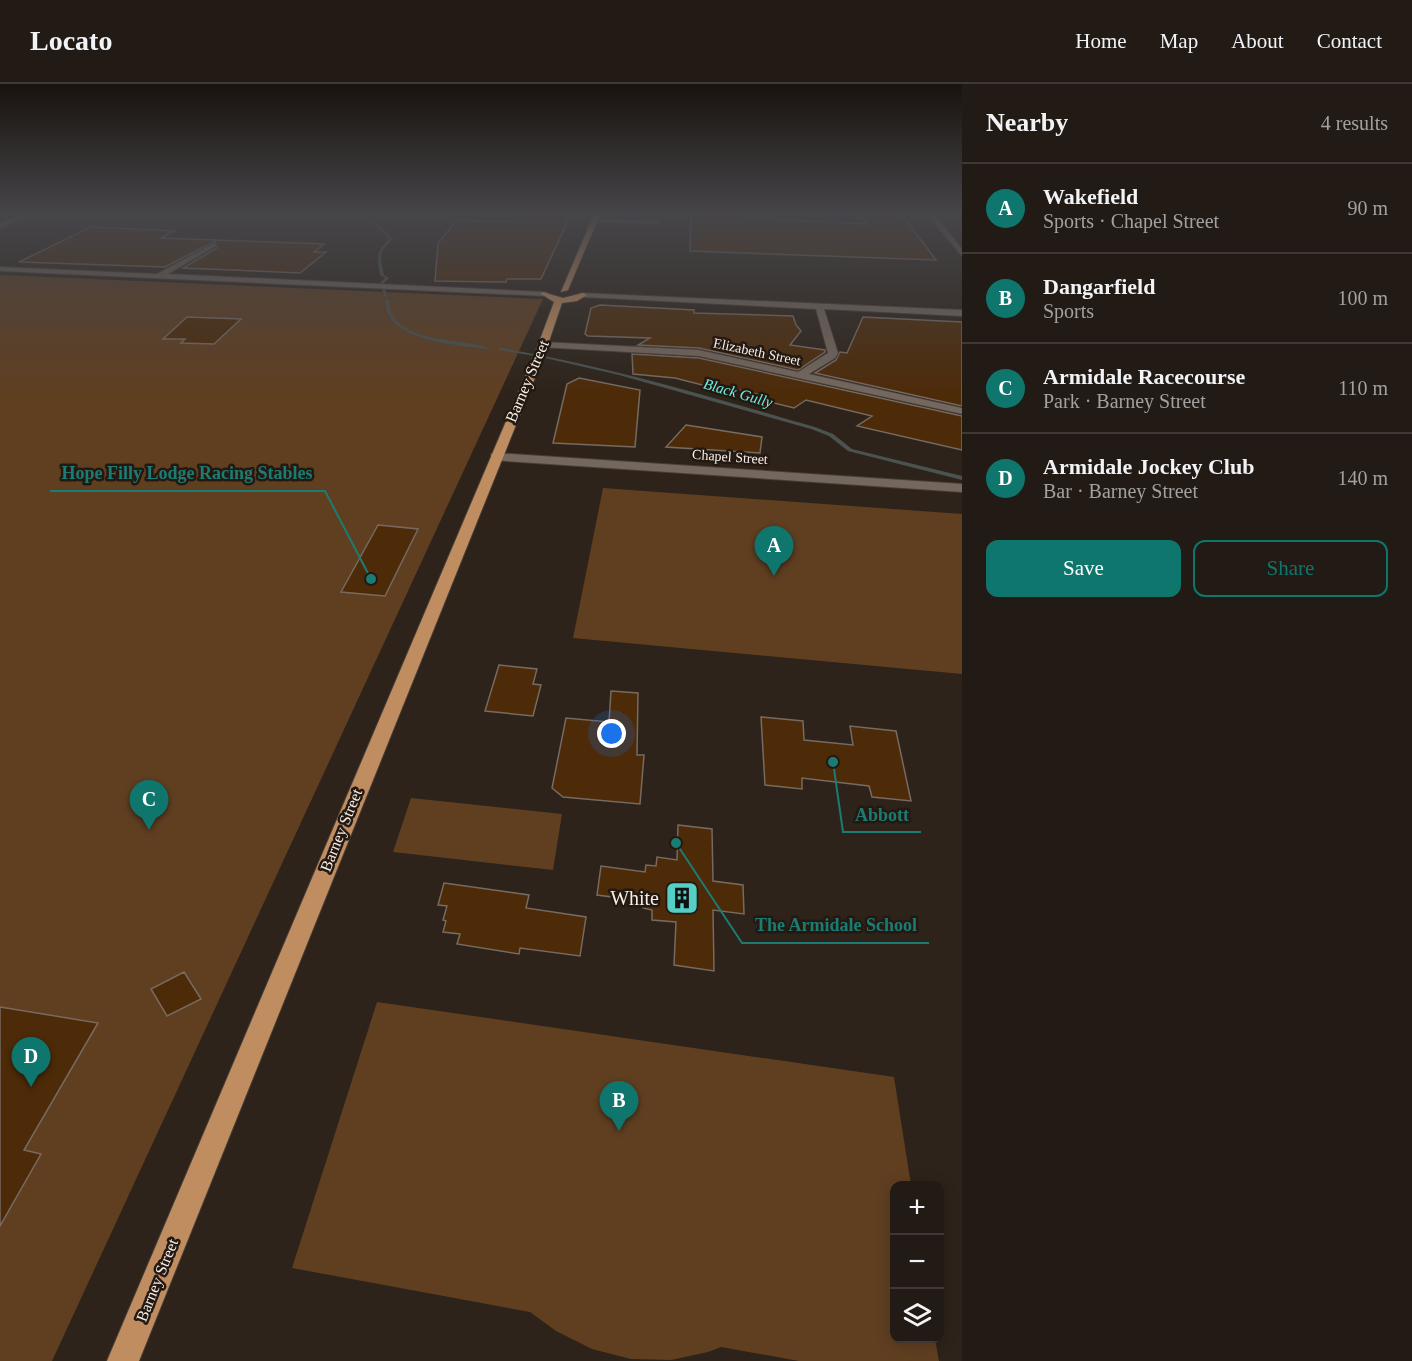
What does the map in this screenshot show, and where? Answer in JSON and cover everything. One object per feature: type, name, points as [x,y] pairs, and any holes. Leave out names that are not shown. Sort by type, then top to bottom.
[{"type":"main road","points":[[564,290],[571,274]]},
{"type":"main road","points":[[564,290],[578,291],[583,295],[576,299],[559,300],[545,294],[564,290]]},
{"type":"main road","name":"Barney Street","points":[[123,1361],[540,352],[559,300]]},
{"type":"street","points":[[104,274],[545,294]]},
{"type":"street","points":[[159,276],[163,274]]},
{"type":"street","points":[[583,295],[962,313]]},
{"type":"street","points":[[800,375],[833,354],[819,306]]},
{"type":"street","name":"Elizabeth Street","points":[[540,352],[699,353],[962,411]]},
{"type":"street","name":"Chapel Street","points":[[495,457],[962,488]]},
{"type":"shaded area","points":[[0,275],[543,299],[52,1361],[0,1361]]},
{"type":"shaded area","points":[[603,488],[962,514],[962,674],[573,638]]},
{"type":"shaded area","points":[[411,798],[562,814],[553,870],[393,852]]},
{"type":"shaded area","points":[[377,1002],[894,1077],[910,1181],[890,1181],[890,1343],[936,1343],[939,1361],[799,1361],[721,1347],[671,1360],[631,1359],[592,1349],[556,1331],[530,1312],[292,1268]]},
{"type":"building","points":[[436,274],[543,274],[541,279],[507,279],[506,282],[435,281]]},
{"type":"building","points":[[600,305],[694,310],[694,313],[793,316],[801,331],[790,345],[825,350],[825,352],[798,370],[699,348],[638,345],[650,338],[588,336],[585,334],[591,308]]},
{"type":"building","points":[[187,317],[241,319],[214,344],[181,343],[185,339],[163,339]]},
{"type":"building","points":[[863,317],[962,322],[962,406],[815,373],[836,360],[840,352],[847,353]]},
{"type":"building","points":[[632,354],[699,358],[962,416],[962,450],[857,426],[872,416],[806,400],[794,408],[762,400],[765,396],[719,385],[714,388],[675,378],[633,374]]},
{"type":"building","points":[[579,378],[640,390],[635,447],[553,443],[567,384]]},
{"type":"building","points":[[686,425],[762,437],[760,453],[666,447]]},
{"type":"building","points":[[378,525],[418,529],[385,596],[341,592]]},
{"type":"building","points":[[499,665],[537,669],[533,684],[541,685],[533,716],[485,711]]},
{"type":"building","points":[[611,691],[638,693],[637,755],[644,755],[640,804],[563,797],[552,788],[566,718],[609,722]]},
{"type":"building","points":[[761,717],[803,721],[804,740],[853,745],[850,726],[896,731],[911,801],[872,797],[869,786],[802,778],[802,789],[765,785]]},
{"type":"building","name":"White","points":[[678,825],[712,829],[713,881],[743,885],[744,914],[713,910],[714,971],[674,965],[676,922],[652,920],[652,910],[643,908],[643,901],[597,895],[601,866],[645,872],[646,865],[656,866],[657,857],[677,860]]},
{"type":"building","points":[[444,883],[529,895],[526,908],[586,917],[580,956],[520,948],[519,954],[457,944],[460,934],[443,932],[446,921],[443,920],[447,906],[438,905]]},
{"type":"building","points":[[184,972],[201,999],[167,1016],[151,989]]},
{"type":"building","points":[[0,1007],[98,1023],[24,1150],[41,1154],[0,1226]]},
{"type":"waterway","name":"Black Gully","points":[[382,274],[387,278],[382,283],[386,296]]},
{"type":"waterway","name":"Black Gully","points":[[387,300],[390,314],[407,330],[434,339],[487,348]]},
{"type":"waterway","name":"Black Gully","points":[[501,349],[620,373],[813,428],[831,435],[850,450],[962,478]]},
{"type":"place","name":"Wakefield","points":[[774,576]]},
{"type":"place","name":"Hope Filly Lodge Racing Stables","points":[[371,579]]},
{"type":"place","name":"Abbott","points":[[833,762]]},
{"type":"place","name":"Armidale Racecourse","points":[[149,830]]},
{"type":"place","name":"The Armidale School","points":[[676,843]]},
{"type":"place","name":"White","points":[[682,898]]},
{"type":"place","name":"Armidale Jockey Club","points":[[31,1087]]},
{"type":"place","name":"Dangarfield","points":[[619,1131]]}]
